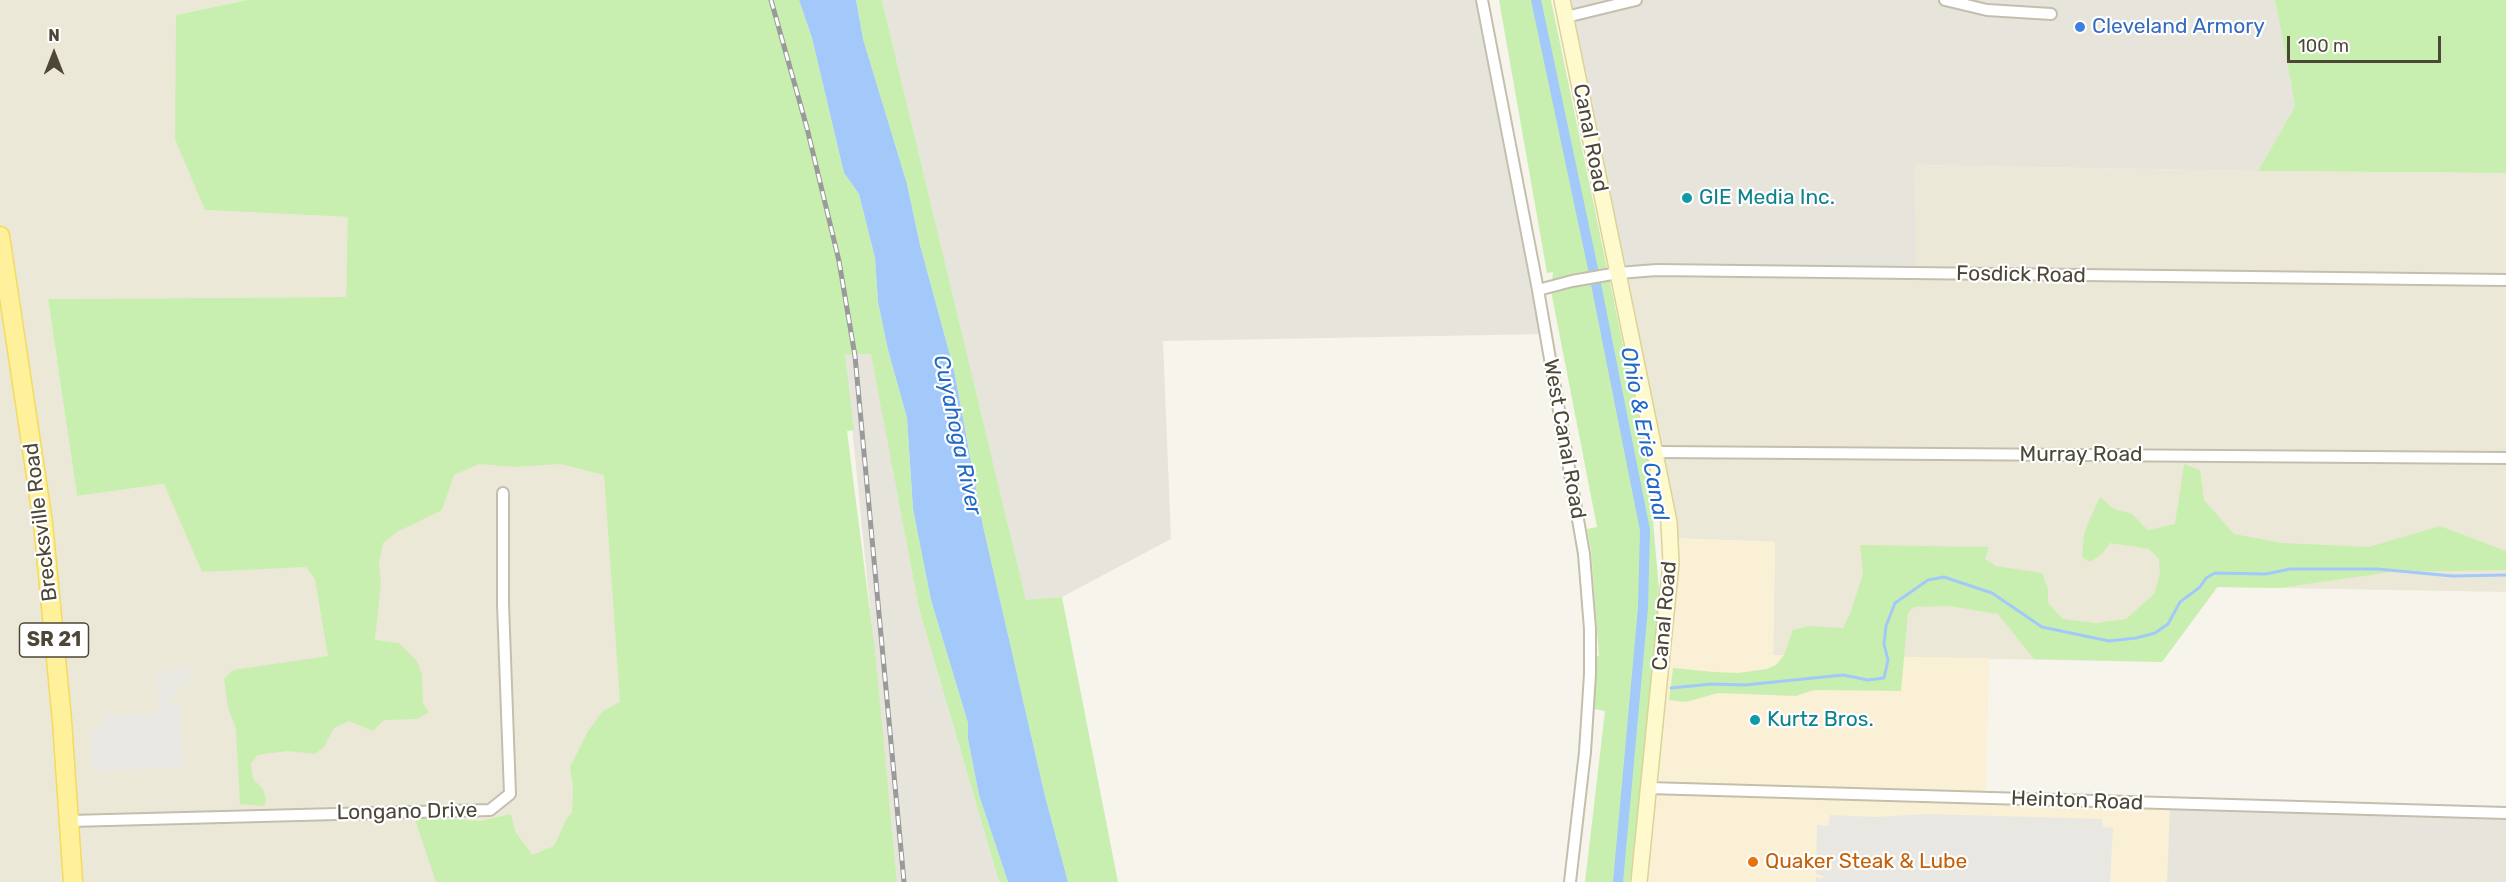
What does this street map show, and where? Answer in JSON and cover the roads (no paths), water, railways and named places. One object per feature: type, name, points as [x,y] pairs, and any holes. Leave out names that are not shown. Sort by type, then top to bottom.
[{"type":"main road","name":"Canal Road","points":[[1562,0],[1610,274],[1656,452],[1669,522],[1671,563],[1639,882]]},
{"type":"main road","name":"Brecksville Road","points":[[0,237],[6,303],[43,523],[70,821],[73,882]]},
{"type":"street","name":"West Canal Road","points":[[1482,0],[1538,290],[1582,538],[1590,651],[1587,729],[1570,882]]},
{"type":"street","points":[[1566,17],[1636,0]]},
{"type":"street","points":[[1945,0],[1987,10],[2051,14]]},
{"type":"street","name":"Fosdick Road","points":[[1538,290],[1610,274],[1657,270],[2506,280]]},
{"type":"street","name":"Murray Road","points":[[1656,452],[2506,458]]},
{"type":"street","name":"Longano Drive","points":[[70,821],[490,810],[510,794],[503,604],[503,493]]},
{"type":"street","name":"Heinton Road","points":[[1648,788],[2506,813]]},
{"type":"water","name":"Cuyahoga River","points":[[799,0],[856,0],[863,39],[907,184],[920,245],[954,370],[983,526],[1045,796],[1068,882],[1008,882],[979,795],[968,739],[968,723],[931,600],[913,509],[907,418],[888,350],[878,302],[875,258],[859,194],[844,173],[812,38]]},
{"type":"waterway","name":"Ohio & Erie Canal","points":[[1536,0],[1645,530],[1643,608],[1618,882]]},
{"type":"waterway","points":[[1671,688],[1712,684],[1745,685],[1843,675],[1868,680],[1884,678],[1888,660],[1884,644],[1886,626],[1895,603],[1928,580],[1944,577],[1992,593],[2042,627],[2109,641],[2155,633],[2168,624],[2180,602],[2200,587],[2206,578],[2215,573],[2266,574],[2290,569],[2378,569],[2452,576],[2506,575]]},
{"type":"railway","points":[[771,0],[807,128],[839,261],[855,356],[904,882]]},
{"type":"place","name":"Cleveland Armory","points":[[2080,27]]},
{"type":"place","name":"GIE Media Inc.","points":[[1687,198]]},
{"type":"place","name":"Kurtz Bros.","points":[[1755,720]]},
{"type":"place","name":"Quaker Steak & Lube","points":[[1753,862]]}]
